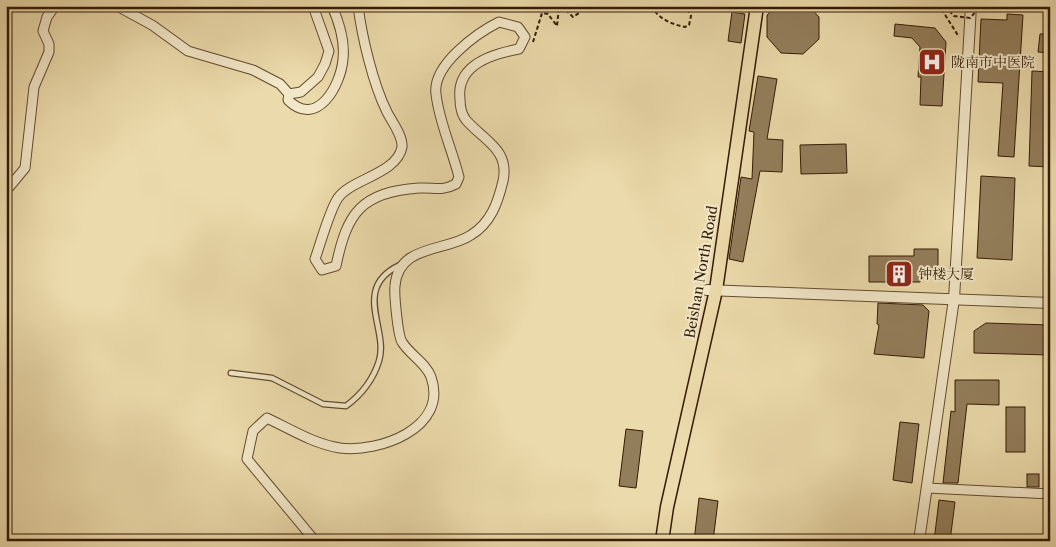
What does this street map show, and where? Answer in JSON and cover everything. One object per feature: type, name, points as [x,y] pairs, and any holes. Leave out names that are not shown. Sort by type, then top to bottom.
[{"type":"main road","name":"Beishan North Road","points":[[654,541],[712,290],[748,6]]},
{"type":"main road","name":"Beishan North Road","points":[[662,541],[712,290],[757,6]]},
{"type":"street","points":[[6,191],[25,168],[34,87],[49,52],[49,44],[43,31],[47,17],[55,6]]},
{"type":"street","points":[[118,6],[152,25],[188,51],[253,70],[280,84],[289,94]]},
{"type":"street","points":[[289,94],[301,92],[318,77],[326,64],[329,51],[313,6]]},
{"type":"street","points":[[289,94],[288,100],[293,106],[304,109],[317,108],[335,88],[340,74],[344,51],[338,21],[332,6]]},
{"type":"street","points":[[315,541],[247,459],[252,430],[266,418],[312,440],[341,448],[376,445],[389,441],[416,428],[427,419],[432,405],[433,391],[430,376],[401,342],[395,286],[406,262],[417,252],[471,236],[490,217],[498,202],[505,173],[502,160],[487,138],[465,120],[460,106],[461,79],[469,68],[498,53],[519,49],[524,37],[518,27],[499,22],[486,28],[450,57],[440,76],[435,92],[459,177],[456,184],[444,190],[421,188],[393,191],[368,202],[347,224],[336,266],[322,270],[315,259],[338,198],[352,187],[378,174],[393,161],[402,148],[402,140],[386,110],[367,52],[358,6]]},
{"type":"street","points":[[919,541],[954,299],[971,6]]},
{"type":"street","points":[[712,290],[1050,303]]},
{"type":"street","points":[[927,488],[1050,494]]},
{"type":"lane","points":[[232,374],[272,378],[323,404],[346,406],[361,395],[380,360],[375,290],[383,277],[393,268],[406,262]]},
{"type":"path","points":[[524,37],[534,43],[542,13],[548,14],[557,26],[559,7],[566,10],[573,17],[579,13],[581,6]]},
{"type":"path","points":[[651,6],[656,14],[666,21],[685,27],[689,25],[691,16],[686,6]]},
{"type":"path","points":[[936,6],[942,10],[968,52]]},
{"type":"path","points":[[942,10],[944,6],[954,16],[970,18],[981,6]]},
{"type":"building","points":[[777,6],[809,6],[819,17],[819,39],[803,54],[781,53],[767,37],[767,15]]},
{"type":"building","points":[[732,12],[745,14],[741,43],[728,41]]},
{"type":"building","points":[[1007,14],[1023,15],[1014,157],[998,156],[1003,83],[978,82],[981,19],[1007,20]]},
{"type":"building","name":"陇南市中医院","points":[[895,24],[935,28],[946,42],[942,106],[920,105],[921,77],[918,77],[920,47],[912,38],[894,36]]},
{"type":"building","points":[[1040,34],[1050,34],[1050,53],[1038,52]]},
{"type":"building","points":[[1032,71],[1050,72],[1050,167],[1029,166]]},
{"type":"building","points":[[758,76],[777,79],[767,139],[783,140],[782,172],[760,171],[743,262],[729,259],[741,177],[752,179],[754,132],[749,131]]},
{"type":"building","points":[[846,144],[847,173],[801,174],[800,145]]},
{"type":"building","points":[[981,176],[1015,178],[1012,260],[977,258]]},
{"type":"building","name":"钟楼大厦","points":[[914,249],[938,249],[938,265],[920,282],[869,282],[869,256],[914,256]]},
{"type":"building","points":[[878,303],[923,305],[929,311],[924,358],[874,354],[879,325],[877,324]]},
{"type":"building","points":[[986,323],[1050,325],[1050,355],[974,353],[974,331]]},
{"type":"building","points":[[955,380],[999,380],[999,405],[967,404],[958,483],[943,483],[951,411],[955,412]]},
{"type":"building","points":[[1006,407],[1025,407],[1025,452],[1006,452]]},
{"type":"building","points":[[900,422],[919,424],[912,483],[893,480]]},
{"type":"building","points":[[626,429],[643,431],[636,488],[619,486]]},
{"type":"building","points":[[1027,474],[1039,474],[1039,487],[1027,487]]},
{"type":"building","points":[[699,498],[718,501],[713,541],[694,541]]},
{"type":"building","points":[[939,500],[955,502],[950,541],[934,541]]},
{"type":"place","name":"陇南市中医院","points":[[932,62]]},
{"type":"place","name":"钟楼大厦","points":[[899,274]]}]
